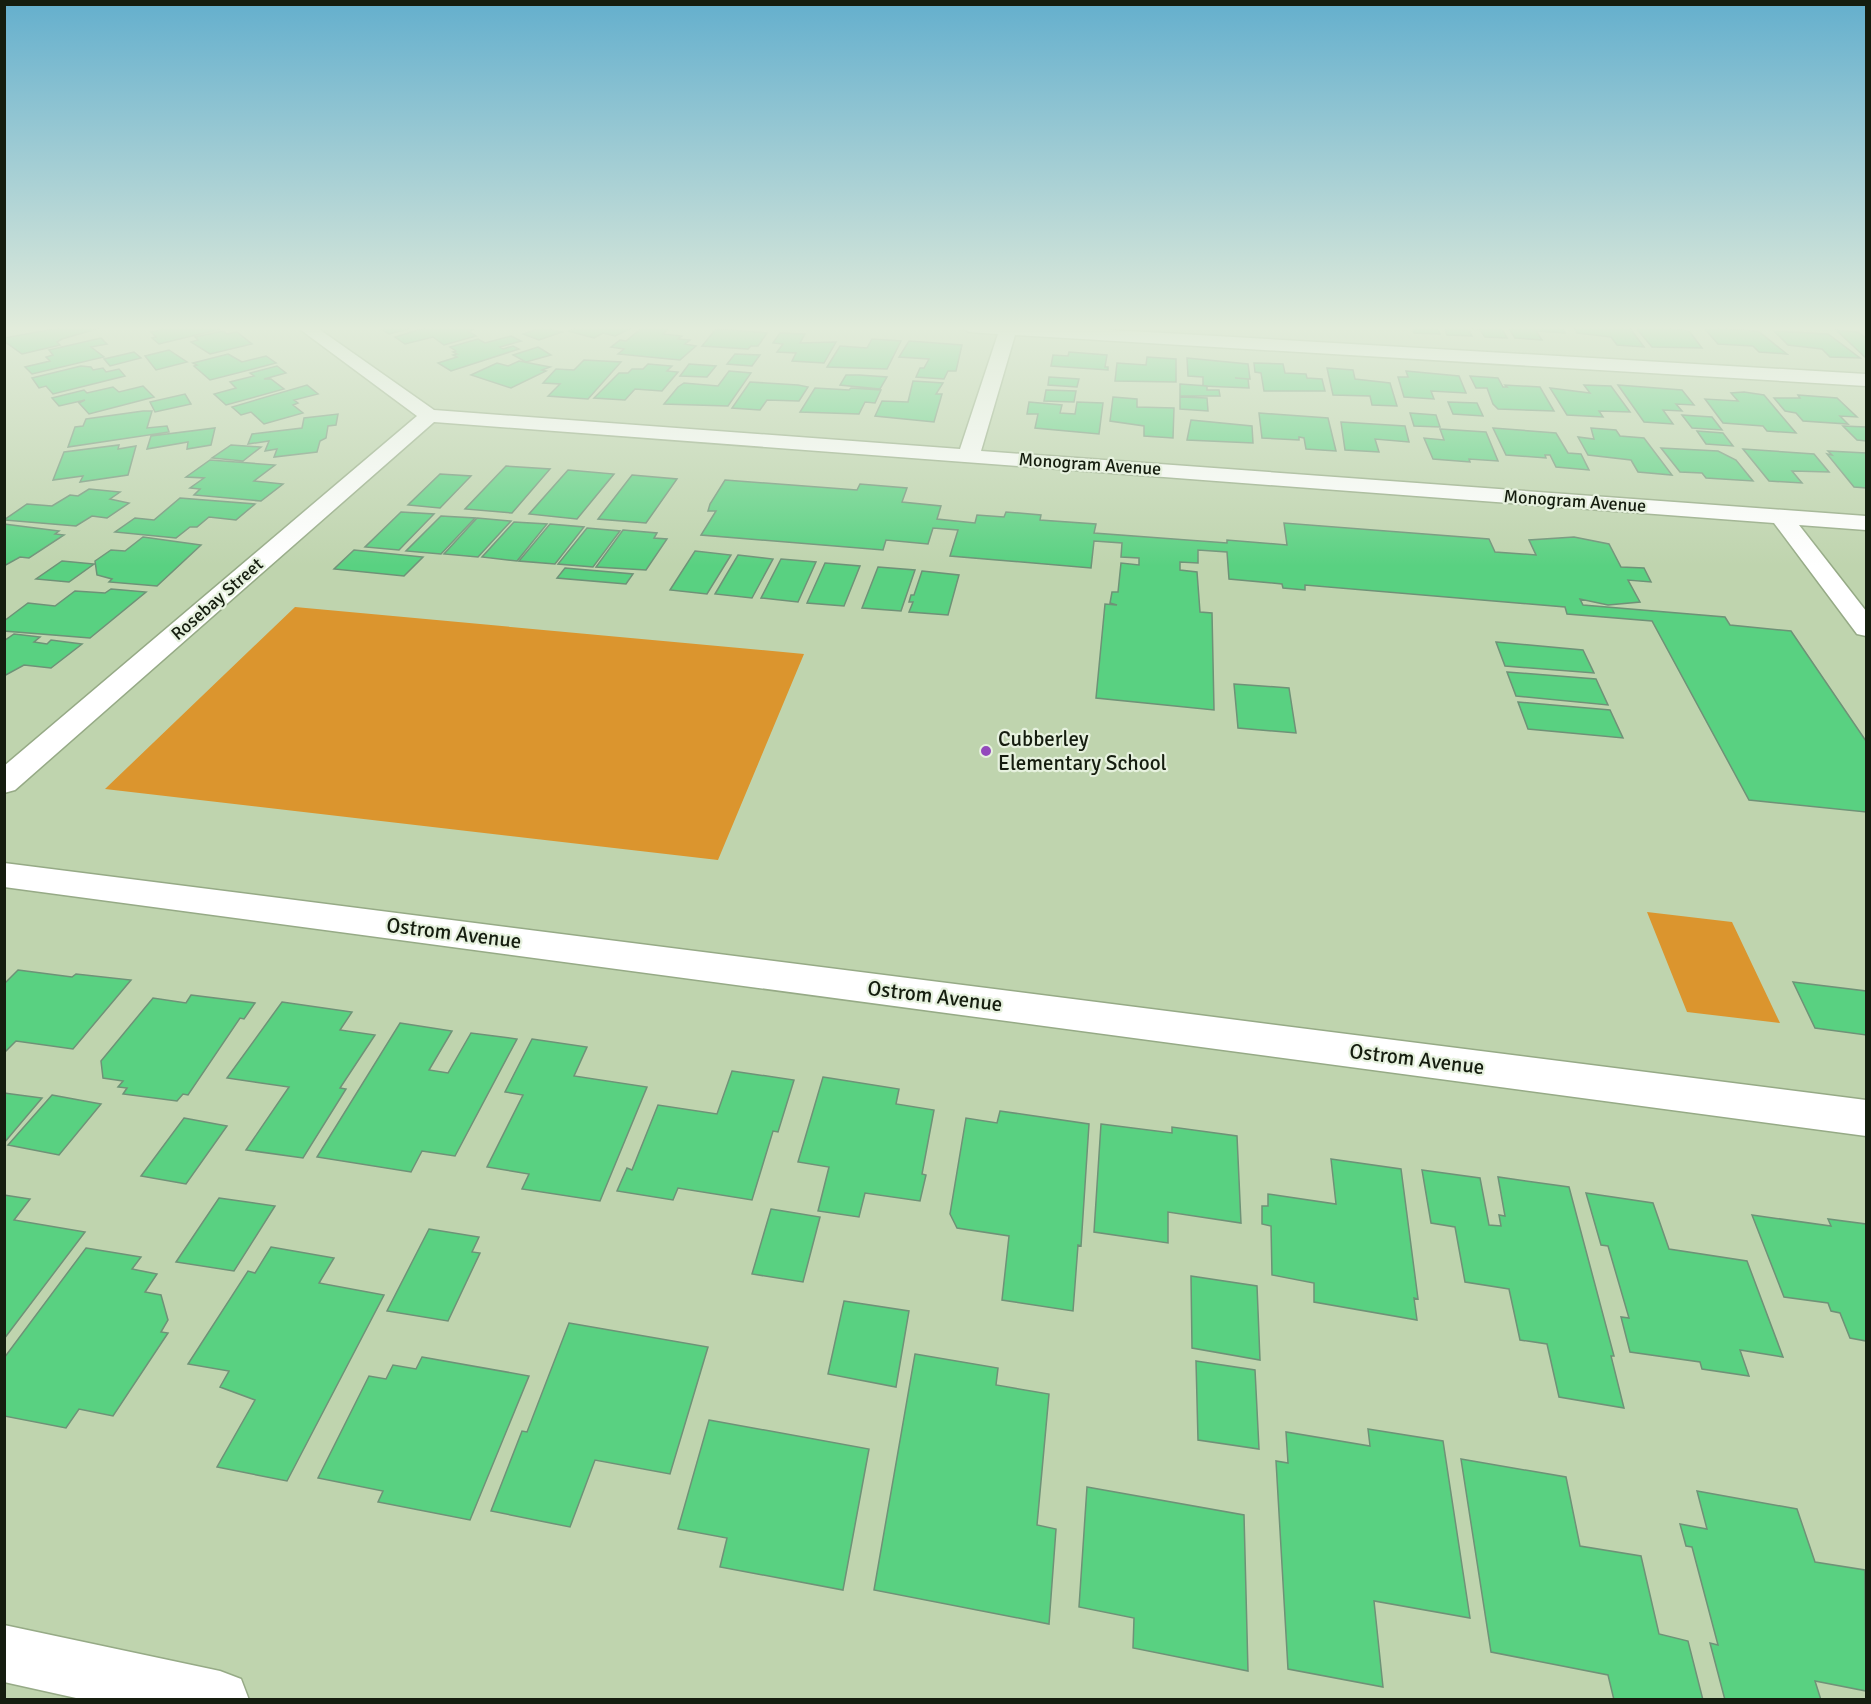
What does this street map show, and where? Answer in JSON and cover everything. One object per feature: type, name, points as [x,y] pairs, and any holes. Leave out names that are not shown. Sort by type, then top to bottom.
[{"type":"street","points":[[416,407],[429,416]]},
{"type":"street","points":[[969,455],[984,407]]},
{"type":"street","name":"Monogram Avenue","points":[[429,416],[1866,523]]},
{"type":"street","name":"Rosebay Street","points":[[4,783],[429,416]]},
{"type":"street","points":[[1780,516],[1866,628]]},
{"type":"street","name":"Ostrom Avenue","points":[[4,874],[1866,1118]]},
{"type":"street","points":[[4,1653],[220,1700]]},
{"type":"shaded area","points":[[295,607],[804,654],[718,860],[105,789]]},
{"type":"shaded area","points":[[1647,912],[1732,922],[1780,1023],[1687,1012]]},
{"type":"building","points":[[82,407],[118,407],[89,414]]},
{"type":"building","points":[[152,407],[180,407],[155,412]]},
{"type":"building","points":[[232,407],[295,407],[303,413],[264,424],[251,412],[241,415]]},
{"type":"building","points":[[733,407],[762,407],[760,410],[732,408]]},
{"type":"building","points":[[803,407],[863,407],[859,414],[800,412]]},
{"type":"building","points":[[879,407],[938,407],[934,422],[875,416]]},
{"type":"building","points":[[1028,407],[1062,407],[1060,413],[1075,414],[1076,407],[1103,407],[1099,434],[1035,428],[1038,414],[1027,414]]},
{"type":"building","points":[[1112,407],[1174,408],[1173,438],[1144,436],[1144,426],[1110,421]]},
{"type":"building","points":[[1180,407],[1208,407],[1208,411],[1180,409]]},
{"type":"building","points":[[1450,407],[1479,407],[1483,416],[1453,414]]},
{"type":"building","points":[[1496,407],[1551,407],[1554,411],[1498,409]]},
{"type":"building","points":[[1562,407],[1626,407],[1630,412],[1599,411],[1603,417],[1567,415]]},
{"type":"building","points":[[1633,407],[1678,407],[1682,411],[1663,410],[1673,424],[1644,422]]},
{"type":"building","points":[[1711,407],[1774,407],[1796,433],[1767,431],[1763,426],[1723,423]]},
{"type":"building","points":[[1781,407],[1846,407],[1857,417],[1840,416],[1848,424],[1803,421],[1796,413],[1785,411]]},
{"type":"building","points":[[152,411],[147,428],[167,426],[169,432],[68,447],[75,427],[83,426],[86,419]]},
{"type":"building","points":[[1259,413],[1328,418],[1336,451],[1306,449],[1304,438],[1299,437],[1299,440],[1262,438]]},
{"type":"building","points":[[1410,413],[1436,415],[1440,427],[1414,426]]},
{"type":"building","points":[[338,414],[336,425],[328,426],[326,438],[320,441],[317,452],[274,457],[277,449],[265,451],[269,441],[248,444],[252,434],[302,428],[304,418]]},
{"type":"building","points":[[1682,415],[1712,417],[1722,430],[1692,428]]},
{"type":"building","points":[[1191,420],[1252,426],[1253,443],[1187,440]]},
{"type":"building","points":[[1341,422],[1405,426],[1409,442],[1375,439],[1379,452],[1345,450]]},
{"type":"building","points":[[1843,426],[1866,427],[1866,441],[1857,440]]},
{"type":"building","points":[[215,428],[211,445],[187,449],[188,442],[147,449],[151,436]]},
{"type":"building","points":[[1493,428],[1556,433],[1568,453],[1581,454],[1589,470],[1556,467],[1550,455],[1545,455],[1546,458],[1506,455]]},
{"type":"building","points":[[1591,428],[1616,430],[1620,436],[1644,438],[1672,475],[1638,472],[1631,460],[1588,455],[1578,437],[1594,439]]},
{"type":"building","points":[[1440,429],[1486,432],[1498,461],[1469,459],[1470,462],[1433,459],[1424,438],[1444,440]]},
{"type":"building","points":[[1697,431],[1723,433],[1733,446],[1706,444]]},
{"type":"building","points":[[119,445],[118,449],[136,446],[128,475],[80,482],[83,476],[53,480],[64,452]]},
{"type":"building","points":[[231,445],[261,447],[243,461],[212,458]]},
{"type":"building","points":[[1661,448],[1718,451],[1736,460],[1753,481],[1706,478],[1702,473],[1680,472]]},
{"type":"building","points":[[1743,449],[1814,454],[1829,472],[1792,471],[1802,483],[1769,481]]},
{"type":"building","points":[[1828,451],[1866,453],[1866,488],[1854,487],[1827,454],[1832,455]]},
{"type":"building","points":[[210,460],[275,465],[254,481],[283,484],[261,501],[194,495],[200,489],[190,488],[204,478],[186,477]]},
{"type":"building","points":[[506,466],[550,469],[512,513],[465,509]]},
{"type":"building","points":[[568,470],[614,474],[577,519],[529,514]]},
{"type":"building","points":[[440,474],[471,476],[440,508],[408,505]]},
{"type":"building","points":[[632,475],[677,479],[646,523],[598,519]]},
{"type":"building","points":[[725,480],[857,490],[860,484],[907,488],[902,502],[941,506],[937,519],[975,523],[977,515],[1004,517],[1006,512],[1041,515],[1040,520],[1096,524],[1094,533],[1227,543],[1227,540],[1287,545],[1284,523],[1489,539],[1495,552],[1536,555],[1529,540],[1574,537],[1609,544],[1621,567],[1644,568],[1651,582],[1628,580],[1640,602],[1608,605],[1580,599],[1583,605],[1725,617],[1730,625],[1791,631],[1866,741],[1866,812],[1749,800],[1652,621],[1567,614],[1565,607],[1305,585],[1305,590],[1283,588],[1282,584],[1229,579],[1227,552],[1198,550],[1198,563],[1180,562],[1180,570],[1197,572],[1200,612],[1212,613],[1214,710],[1096,698],[1105,604],[1117,605],[1110,603],[1112,592],[1118,592],[1121,563],[1139,565],[1139,558],[1121,557],[1122,543],[1094,541],[1091,568],[950,556],[958,530],[933,528],[928,544],[886,540],[883,550],[701,535],[716,511],[708,511],[710,504]]},
{"type":"building","points":[[89,489],[120,492],[110,499],[129,503],[107,518],[92,516],[76,526],[4,520],[27,504],[52,506],[70,495],[78,496]]},
{"type":"building","points":[[180,498],[255,504],[236,520],[209,517],[197,527],[190,527],[176,538],[115,532],[135,518],[154,520]]},
{"type":"building","points":[[401,512],[434,514],[399,550],[365,547]]},
{"type":"building","points":[[441,516],[475,518],[441,554],[406,551]]},
{"type":"building","points":[[477,518],[511,521],[478,557],[444,554]]},
{"type":"building","points":[[514,522],[547,524],[517,561],[482,557]]},
{"type":"building","points":[[4,524],[59,531],[55,534],[64,535],[29,558],[20,557],[4,566]]},
{"type":"building","points":[[550,524],[584,527],[555,564],[519,561]]},
{"type":"building","points":[[587,528],[620,531],[593,567],[558,564]]},
{"type":"building","points":[[623,530],[657,533],[654,538],[667,539],[646,570],[596,567]]},
{"type":"building","points":[[143,537],[201,545],[157,586],[109,582],[112,579],[97,575],[95,561],[111,550],[125,551]]},
{"type":"building","points":[[354,550],[423,557],[404,576],[334,569]]},
{"type":"building","points":[[695,551],[731,555],[707,594],[670,590]]},
{"type":"building","points":[[738,555],[773,559],[752,598],[715,594]]},
{"type":"building","points":[[781,559],[816,562],[798,602],[761,598]]},
{"type":"building","points":[[62,561],[94,564],[69,582],[36,579]]},
{"type":"building","points":[[825,563],[860,566],[844,606],[807,603]]},
{"type":"building","points":[[878,567],[915,570],[901,611],[862,608]]},
{"type":"building","points":[[565,568],[633,574],[626,584],[557,578]]},
{"type":"building","points":[[922,571],[959,575],[948,615],[909,612],[913,602],[909,602],[911,595],[914,595]]},
{"type":"building","points":[[111,589],[146,592],[90,638],[4,631],[4,621],[28,603],[55,606],[75,591],[105,593]]},
{"type":"building","points":[[14,634],[40,637],[34,642],[47,644],[51,640],[82,644],[51,668],[24,665],[4,676],[4,641]]},
{"type":"building","points":[[1496,642],[1583,650],[1594,673],[1505,666]]},
{"type":"building","points":[[1507,672],[1596,679],[1608,705],[1516,696]]},
{"type":"building","points":[[1234,684],[1289,688],[1296,733],[1238,728]]},
{"type":"building","points":[[1518,702],[1610,710],[1623,738],[1528,729]]},
{"type":"building","points":[[18,970],[72,977],[76,974],[131,980],[73,1049],[16,1041],[4,1053],[4,984]]},
{"type":"building","points":[[1793,982],[1866,991],[1866,1035],[1815,1028]]},
{"type":"building","points":[[191,995],[255,1003],[244,1019],[240,1018],[188,1095],[183,1094],[177,1101],[123,1094],[127,1088],[118,1087],[123,1081],[103,1078],[101,1061],[153,998],[186,1003]]},
{"type":"building","points":[[282,1002],[352,1012],[340,1030],[375,1035],[340,1088],[346,1089],[303,1158],[246,1150],[289,1087],[227,1078]]},
{"type":"building","points":[[400,1023],[452,1031],[429,1070],[448,1073],[471,1033],[517,1039],[455,1156],[422,1151],[411,1172],[317,1157]]},
{"type":"building","points":[[532,1039],[587,1047],[574,1076],[647,1087],[600,1201],[522,1189],[529,1174],[487,1167],[523,1095],[505,1092]]},
{"type":"building","points":[[732,1071],[794,1080],[778,1132],[773,1131],[752,1200],[678,1188],[673,1200],[617,1191],[627,1168],[632,1170],[658,1105],[717,1114]]},
{"type":"building","points":[[823,1077],[899,1089],[896,1104],[934,1110],[922,1174],[926,1175],[920,1201],[865,1193],[859,1217],[818,1211],[829,1167],[798,1162]]},
{"type":"building","points":[[4,1093],[42,1098],[4,1143]]},
{"type":"building","points":[[52,1095],[101,1104],[59,1155],[8,1145]]},
{"type":"building","points":[[1000,1111],[1089,1124],[1081,1246],[1078,1245],[1073,1311],[1002,1300],[1009,1236],[957,1228],[950,1214],[966,1118],[997,1123]]},
{"type":"building","points":[[184,1118],[227,1126],[186,1184],[141,1176]]},
{"type":"building","points":[[1101,1124],[1172,1133],[1172,1127],[1237,1136],[1241,1223],[1168,1212],[1168,1243],[1094,1232]]},
{"type":"building","points":[[1331,1159],[1401,1169],[1418,1299],[1414,1298],[1417,1320],[1314,1302],[1314,1283],[1272,1275],[1271,1226],[1262,1224],[1262,1206],[1268,1206],[1268,1194],[1336,1204]]},
{"type":"building","points":[[1422,1170],[1480,1178],[1489,1225],[1501,1226],[1499,1215],[1505,1216],[1498,1177],[1569,1187],[1614,1356],[1611,1356],[1624,1408],[1559,1397],[1547,1344],[1520,1340],[1509,1289],[1465,1282],[1455,1227],[1431,1223]]},
{"type":"building","points":[[1586,1193],[1653,1203],[1669,1249],[1747,1261],[1783,1357],[1740,1350],[1749,1376],[1702,1369],[1700,1362],[1630,1352],[1621,1317],[1629,1318],[1608,1246],[1601,1245]]},
{"type":"building","points":[[4,1195],[30,1199],[14,1220],[85,1232],[4,1339]]},
{"type":"building","points":[[219,1198],[275,1206],[234,1271],[176,1262]]},
{"type":"building","points":[[771,1209],[820,1217],[803,1282],[752,1274]]},
{"type":"building","points":[[1752,1215],[1831,1226],[1828,1219],[1866,1224],[1866,1341],[1850,1338],[1840,1313],[1831,1311],[1828,1303],[1784,1297]]},
{"type":"building","points":[[429,1229],[479,1237],[472,1252],[480,1253],[448,1321],[387,1311]]},
{"type":"building","points":[[271,1247],[334,1258],[319,1283],[384,1295],[287,1481],[217,1467],[255,1400],[220,1387],[229,1371],[188,1364],[248,1271],[255,1273]]},
{"type":"building","points":[[86,1248],[141,1257],[132,1269],[157,1274],[145,1292],[161,1295],[168,1320],[161,1332],[168,1333],[113,1416],[79,1409],[66,1428],[4,1416],[4,1358]]},
{"type":"building","points":[[1191,1276],[1257,1286],[1260,1360],[1192,1348]]},
{"type":"building","points":[[844,1301],[909,1311],[896,1387],[828,1374]]},
{"type":"building","points":[[569,1323],[708,1347],[670,1474],[595,1460],[570,1527],[491,1511],[522,1431],[527,1432]]},
{"type":"building","points":[[915,1354],[998,1368],[996,1385],[1049,1394],[1037,1525],[1056,1529],[1049,1624],[874,1590]]},
{"type":"building","points":[[422,1357],[529,1376],[470,1520],[378,1502],[383,1491],[318,1478],[369,1376],[386,1379],[393,1365],[416,1369]]},
{"type":"building","points":[[1196,1361],[1255,1370],[1259,1449],[1198,1440]]},
{"type":"building","points":[[709,1420],[869,1449],[843,1590],[720,1567],[727,1538],[678,1529]]},
{"type":"building","points":[[1368,1429],[1443,1441],[1470,1618],[1374,1601],[1383,1687],[1288,1669],[1276,1461],[1288,1463],[1286,1432],[1370,1446]]},
{"type":"building","points":[[1461,1459],[1566,1477],[1580,1546],[1641,1556],[1659,1634],[1688,1641],[1703,1700],[1614,1700],[1608,1675],[1491,1652]]},
{"type":"building","points":[[1087,1487],[1244,1515],[1248,1671],[1133,1648],[1134,1618],[1079,1607]]},
{"type":"building","points":[[1697,1491],[1797,1509],[1815,1562],[1865,1570],[1866,1691],[1815,1681],[1821,1700],[1725,1700],[1710,1643],[1718,1645],[1692,1547],[1686,1546],[1680,1524],[1707,1529]]},
{"type":"place","name":"Cubberley Elementary School","points":[[986,751]]}]
